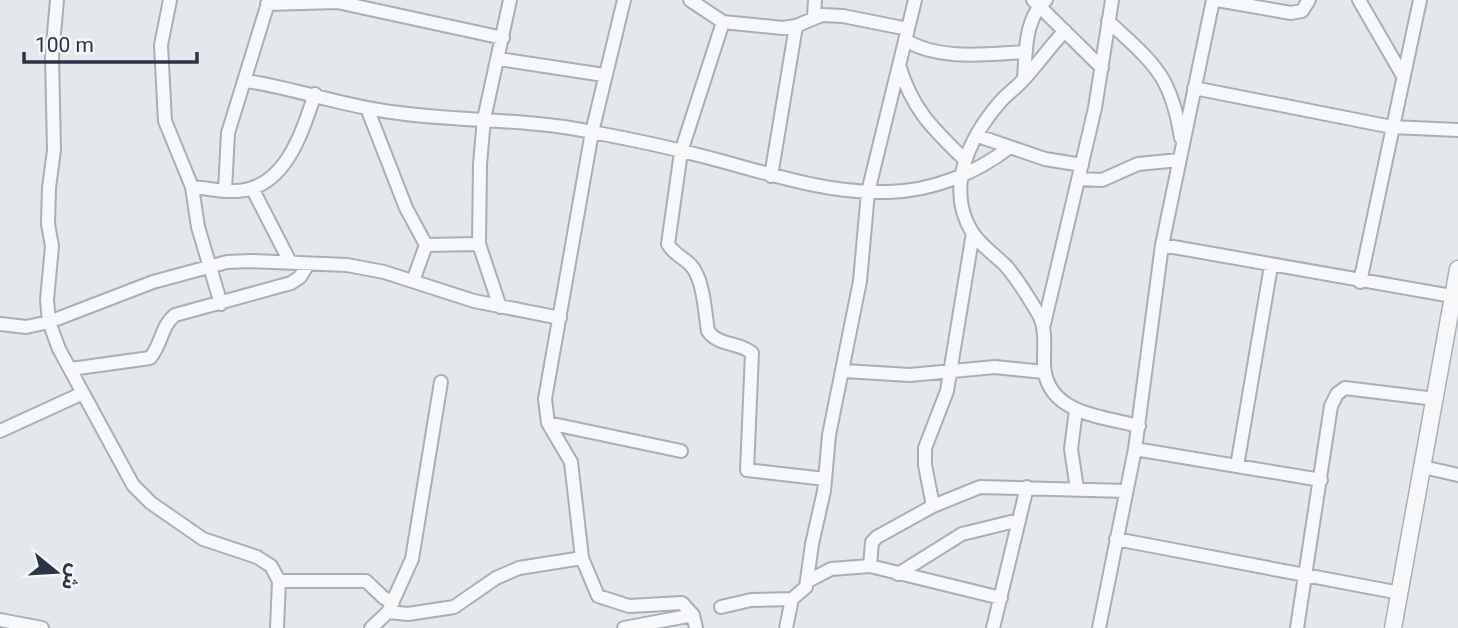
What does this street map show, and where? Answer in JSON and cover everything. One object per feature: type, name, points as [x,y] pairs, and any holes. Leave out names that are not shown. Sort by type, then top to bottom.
[{"type":"street","points":[[57,0],[52,56],[54,150],[48,224],[52,246],[47,300],[49,322],[58,349],[133,485],[151,503],[203,539],[257,557],[271,566],[279,581],[277,628]]},
{"type":"street","points":[[170,0],[161,45],[165,121],[192,187],[198,227],[221,304]]},
{"type":"street","points":[[500,307],[479,244],[480,164],[484,119],[510,0]]},
{"type":"street","points":[[624,0],[592,132],[545,399],[548,423],[571,462],[582,558],[598,596],[612,603],[629,606],[682,603],[695,622],[624,628]]},
{"type":"street","points":[[690,0],[723,22],[796,26],[814,17],[844,16],[906,34],[930,51],[977,54],[1026,52]]},
{"type":"street","points":[[814,17],[815,0]]},
{"type":"street","points":[[721,607],[751,600],[792,599],[803,593],[808,581],[810,551],[825,478],[829,435],[860,281],[868,192],[915,0]]},
{"type":"street","points":[[1112,0],[1083,165],[1044,324],[1044,372],[1048,387],[1060,401],[1076,410],[1139,426]]},
{"type":"street","points":[[1099,628],[1139,426],[1162,245],[1215,0],[1291,13],[1302,11],[1309,0]]},
{"type":"street","points":[[1359,0],[1403,76]]},
{"type":"street","points":[[1360,282],[1420,0]]},
{"type":"street","points":[[225,190],[228,133],[268,2],[337,2],[503,38]]},
{"type":"street","points":[[1024,79],[1029,29],[1039,2],[1102,68]]},
{"type":"street","points":[[1108,21],[1164,79],[1174,100],[1182,146]]},
{"type":"street","points":[[723,22],[681,152],[668,243],[672,252],[685,259],[696,272],[708,331],[712,338],[745,347],[752,353],[747,470],[825,478]]},
{"type":"street","points":[[771,176],[796,26]]},
{"type":"street","points":[[1044,324],[1009,269],[973,233],[961,205],[960,176],[964,159],[998,104],[1065,32]]},
{"type":"street","points":[[499,59],[604,75]]},
{"type":"street","points":[[899,65],[906,89],[919,113],[964,159]]},
{"type":"street","points":[[246,81],[315,93],[366,108],[592,132],[771,176],[868,192],[905,191],[960,176],[993,160],[1010,147]]},
{"type":"street","points":[[1194,88],[1392,127],[1458,130]]},
{"type":"street","points":[[192,187],[225,190],[252,188],[271,177],[291,156],[315,93]]},
{"type":"street","points":[[366,108],[406,208],[426,245],[413,281]]},
{"type":"street","points":[[978,136],[1055,162],[1083,165]]},
{"type":"street","points":[[1079,179],[1102,180],[1138,164],[1179,160]]},
{"type":"street","points":[[252,188],[290,262]]},
{"type":"street","points":[[933,506],[925,465],[925,448],[947,391],[973,233]]},
{"type":"street","points":[[426,245],[479,244]]},
{"type":"street","points":[[1162,245],[1455,297]]},
{"type":"street","points":[[0,324],[26,327],[49,322],[153,282],[227,262],[347,265],[500,307],[560,318]]},
{"type":"street","points":[[71,369],[150,358],[159,348],[166,322],[176,315],[291,283],[308,264]]},
{"type":"street","points":[[1237,466],[1271,266]]},
{"type":"street","points":[[1393,628],[1458,269]]},
{"type":"street","points":[[844,371],[910,375],[995,367],[1044,372]]},
{"type":"street","points":[[371,628],[391,607],[412,559],[441,382]]},
{"type":"street","points":[[1297,628],[1331,406],[1337,394],[1345,388],[1435,399]]},
{"type":"street","points":[[0,431],[83,393]]},
{"type":"street","points":[[1076,410],[1071,449],[1077,489]]},
{"type":"street","points":[[548,423],[681,451]]},
{"type":"street","points":[[1135,449],[1321,480]]},
{"type":"street","points":[[1423,467],[1458,475]]},
{"type":"street","points":[[870,566],[872,542],[877,537],[933,506],[980,487],[1126,491]]},
{"type":"street","points":[[993,628],[1027,487]]},
{"type":"street","points":[[898,574],[962,534],[1019,520]]},
{"type":"street","points":[[1116,539],[1400,593]]},
{"type":"street","points":[[279,581],[366,581],[391,607],[408,614],[454,607],[496,578],[519,568],[582,558]]},
{"type":"street","points":[[808,581],[831,569],[870,566],[1001,598]]},
{"type":"street","points":[[786,628],[792,599]]},
{"type":"street","points":[[0,620],[42,628]]}]
